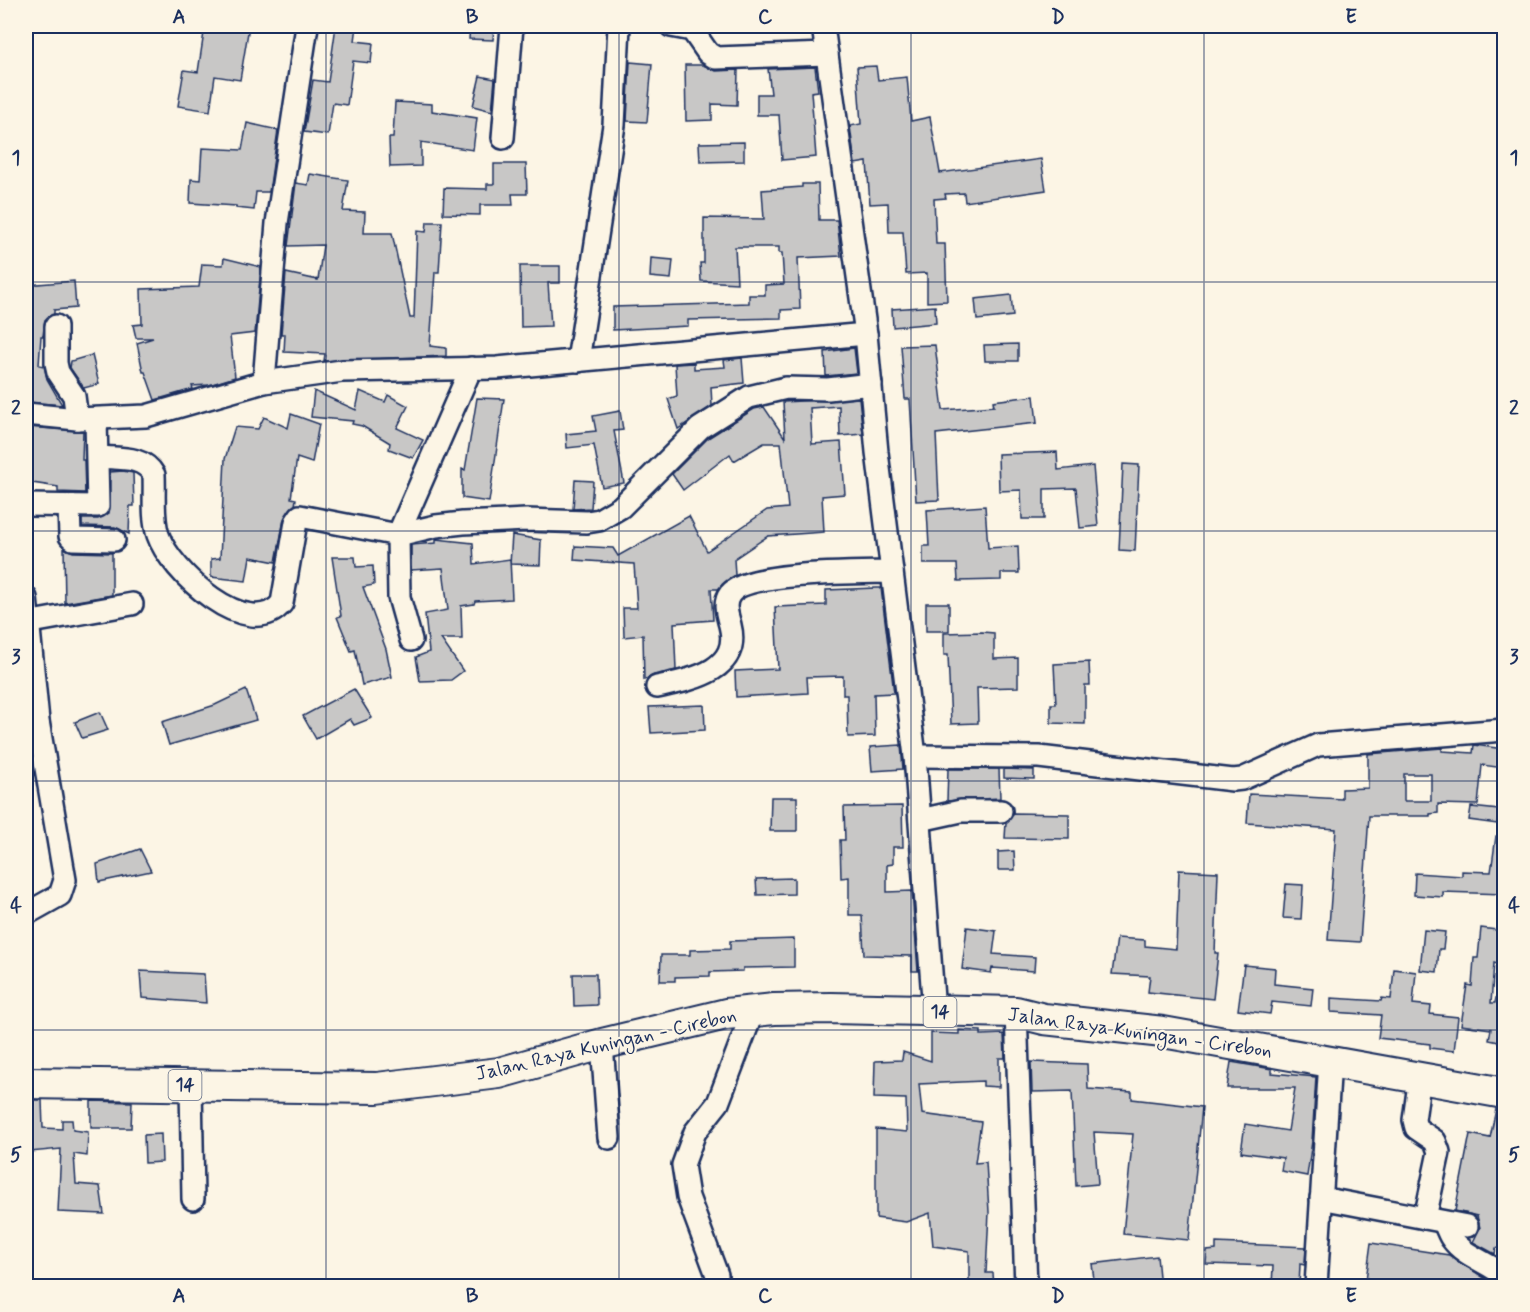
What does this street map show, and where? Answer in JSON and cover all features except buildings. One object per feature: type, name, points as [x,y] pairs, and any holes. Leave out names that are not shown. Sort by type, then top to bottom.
[{"type":"highway","name":"Jalan Raya Kuningan - Cirebon","points":[[26,1083],[377,1088],[499,1073],[602,1044],[726,1014],[831,1008],[1016,1012],[1044,1019],[1163,1032],[1420,1076],[1504,1093]]},
{"type":"street","points":[[264,382],[275,247],[307,26]]},
{"type":"street","points":[[503,138],[512,26]]},
{"type":"street","points":[[578,361],[614,125],[619,26]]},
{"type":"street","points":[[671,26],[692,30],[708,53],[716,58],[827,54]]},
{"type":"street","points":[[823,26],[866,334],[915,756],[934,1012]]},
{"type":"street","points":[[26,505],[98,506],[98,457],[87,419],[58,372],[56,326]]},
{"type":"street","points":[[26,414],[87,419],[146,416],[264,382],[374,368],[471,368],[578,361],[866,334]]},
{"type":"street","points":[[411,640],[399,597],[398,535],[471,368]]},
{"type":"street","points":[[98,457],[143,461],[150,467],[154,475],[157,533],[165,551],[179,570],[202,590],[241,613],[255,617],[274,612],[282,603],[296,522],[300,516],[398,535],[436,526],[464,523],[599,520],[621,507],[700,428],[749,397],[786,388],[828,389],[871,384]]},
{"type":"street","points":[[69,507],[70,536],[73,539],[114,540]]},
{"type":"street","points":[[657,687],[706,675],[720,665],[726,656],[730,642],[726,602],[730,593],[749,582],[792,576],[892,572]]},
{"type":"street","points":[[26,598],[38,721],[65,880],[60,895],[26,914]]},
{"type":"street","points":[[27,623],[132,604]]},
{"type":"street","points":[[915,756],[1039,757],[1233,780],[1242,779],[1318,745],[1504,730]]},
{"type":"street","points":[[920,820],[961,811],[1001,811]]},
{"type":"street","points":[[717,1275],[688,1197],[683,1165],[695,1132],[718,1103],[753,1011]]},
{"type":"street","points":[[1016,1012],[1026,1287]]},
{"type":"street","points":[[602,1044],[609,1138]]},
{"type":"street","points":[[1316,1287],[1330,1060]]},
{"type":"street","points":[[1420,1076],[1414,1120],[1416,1128],[1436,1141],[1439,1152],[1434,1220],[1461,1248],[1493,1266],[1504,1276]]},
{"type":"street","points":[[191,1085],[193,1199]]},
{"type":"street","points":[[1321,1198],[1467,1226]]}]
